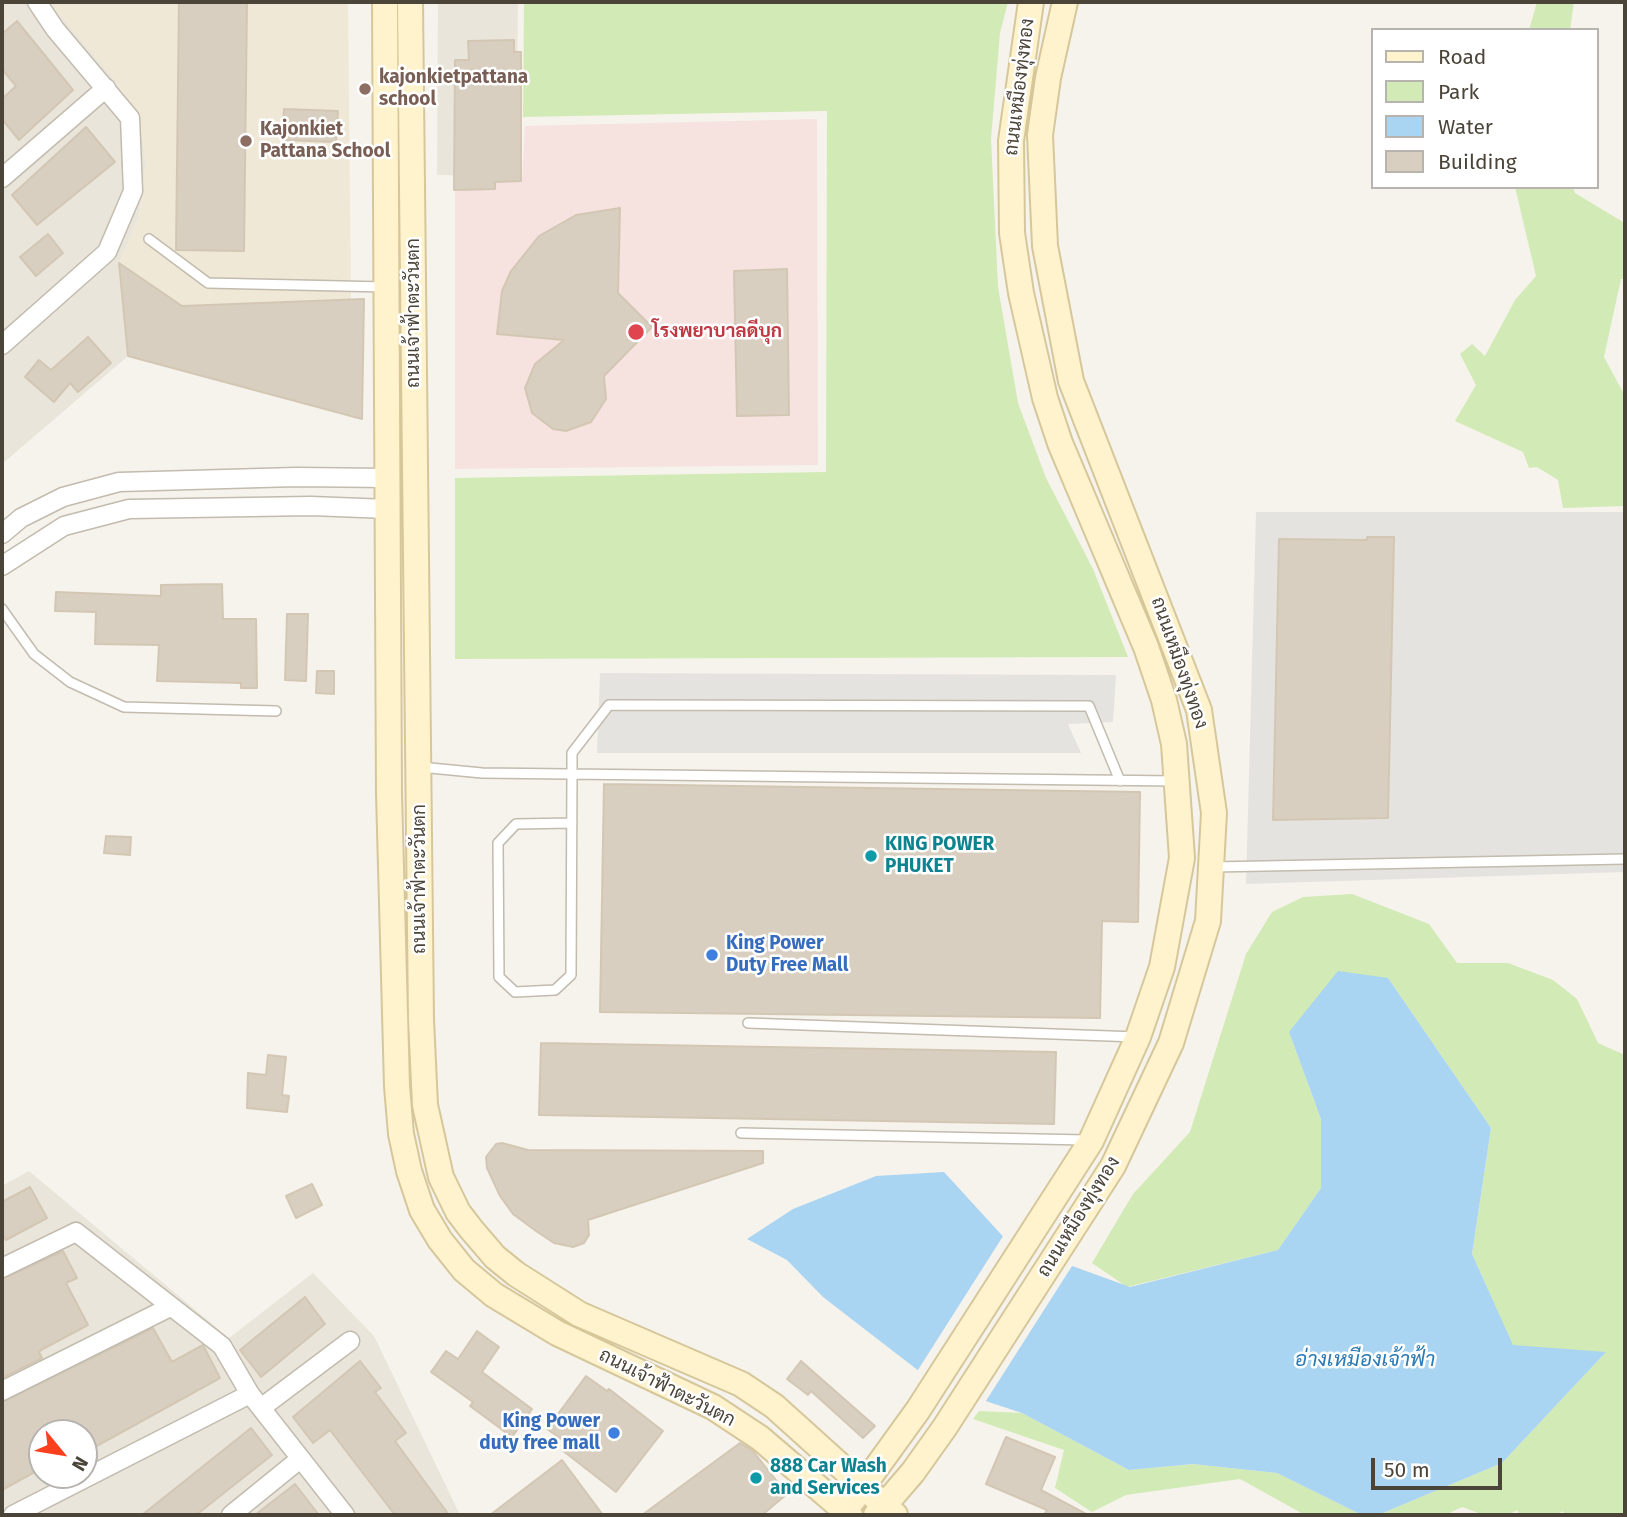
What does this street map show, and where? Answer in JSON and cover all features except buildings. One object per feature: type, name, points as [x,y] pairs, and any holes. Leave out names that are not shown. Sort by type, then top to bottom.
[{"type":"main road","name":"ถนนเจ้าฟ้าตะวันตก","points":[[385,2],[389,794],[400,1126],[417,1198],[440,1240],[464,1270],[494,1294],[557,1333],[713,1407],[760,1438],[844,1514]]},
{"type":"main road","name":"ถนนเจ้าฟ้าตะวันตก","points":[[410,2],[418,767],[425,1105],[441,1177],[458,1212],[495,1257],[528,1282],[612,1330],[741,1384],[774,1406],[863,1488],[885,1513]]},
{"type":"main road","name":"ถนนเหมืองทุ่งทอง","points":[[844,1514],[918,1410],[1091,1140],[1138,1037],[1162,967],[1182,858],[1178,781],[1169,722],[1146,647],[1085,508],[1045,398],[1021,293],[1012,233],[1011,141],[1031,2]]},
{"type":"main road","name":"ถนนเหมืองทุ่งทอง","points":[[885,1513],[945,1427],[1113,1166],[1171,1043],[1208,921],[1214,813],[1199,710],[1072,381],[1045,246],[1040,135],[1048,78],[1065,2]]},
{"type":"main road","points":[[1085,508],[1114,494]]},
{"type":"street","points":[[2,345],[107,252],[133,191],[130,118],[55,29],[37,2]]},
{"type":"street","points":[[2,178],[106,88]]},
{"type":"street","points":[[2,534],[21,517],[63,497],[119,482],[296,477],[387,478]]},
{"type":"street","points":[[2,566],[64,526],[129,509],[311,506],[388,509]]},
{"type":"street","points":[[2,1268],[76,1231],[222,1346],[256,1401],[345,1515]]},
{"type":"street","points":[[2,1391],[170,1307]]},
{"type":"street","points":[[13,1515],[256,1401],[350,1341]]},
{"type":"street","points":[[231,1515],[300,1459]]},
{"type":"lane","points":[[149,239],[208,283],[387,287]]},
{"type":"lane","points":[[2,609],[34,654],[70,682],[124,707],[276,711]]},
{"type":"lane","points":[[572,824],[516,824],[498,843],[499,977],[515,992],[555,990],[571,975],[572,824],[572,753],[609,705],[1089,706],[1120,781]]},
{"type":"lane","points":[[418,767],[482,773],[1178,781]]},
{"type":"lane","points":[[1213,867],[1625,859]]},
{"type":"lane","points":[[748,1023],[1138,1037]]},
{"type":"lane","points":[[741,1133],[1091,1140]]},
{"type":"shaded area","points":[[2,2],[52,2],[115,80],[140,120],[146,163],[139,218],[119,263],[128,356],[2,464]]},
{"type":"shaded area","name":"Kajonkiet Pattana School","points":[[52,2],[348,2],[351,300],[182,306],[119,263],[139,218],[146,163],[140,120],[115,80],[52,6]]},
{"type":"shaded area","points":[[438,2],[518,2],[516,176],[437,175]]},
{"type":"shaded area","name":"โรงพยาบาลดีบุก","points":[[817,119],[818,465],[455,469],[455,182],[522,182],[525,126]]},
{"type":"shaded area","points":[[1256,512],[1625,512],[1625,872],[1246,884]]},
{"type":"shaded area","points":[[600,673],[1116,675],[1113,722],[1068,724],[1081,753],[597,753]]},
{"type":"shaded area","points":[[29,1171],[229,1338],[313,1273],[374,1336],[460,1515],[2,1515],[2,1186]]},
{"type":"green space","points":[[524,2],[1008,2],[1000,33],[991,139],[998,287],[1018,403],[1046,478],[1093,569],[1128,657],[455,659],[455,478],[826,472],[827,111],[523,117]]},
{"type":"green space","points":[[1537,2],[1574,2],[1570,28],[1530,28]]},
{"type":"green space","points":[[1515,189],[1574,189],[1575,193],[1623,222],[1625,220],[1625,279],[1621,279],[1604,357],[1625,396],[1625,506],[1563,508],[1558,480],[1537,467],[1529,468],[1523,452],[1455,421],[1476,385],[1460,354],[1472,344],[1485,356],[1515,300],[1536,276]]},
{"type":"green space","points":[[1352,894],[1429,924],[1457,963],[1508,963],[1553,980],[1577,999],[1598,1043],[1625,1055],[1625,1515],[1564,1515],[1563,1511],[1556,1515],[1520,1515],[1517,1510],[1508,1515],[1484,1515],[1462,1507],[1445,1515],[1378,1515],[1502,1463],[1605,1353],[1513,1346],[1472,1254],[1491,1128],[1388,978],[1289,1032],[1321,1119],[1321,1188],[1278,1250],[1127,1287],[1092,1263],[1133,1194],[1190,1132],[1246,954],[1272,912],[1303,897]]},
{"type":"green space","points":[[979,1411],[1022,1413],[1129,1470],[1193,1464],[1277,1473],[1362,1515],[1305,1515],[1240,1479],[1126,1495],[1092,1512],[1055,1488],[1064,1450],[973,1419]]},
{"type":"water","name":"อ่างเหมืองเจ้าฟ้า","points":[[1338,971],[1388,978],[1491,1128],[1472,1254],[1513,1345],[1606,1352],[1502,1463],[1378,1515],[1362,1515],[1277,1473],[1193,1464],[1129,1470],[1022,1413],[937,1385],[823,1297],[787,1260],[747,1239],[793,1209],[876,1176],[944,1172],[1009,1243],[1130,1287],[1278,1250],[1321,1188],[1321,1119],[1289,1032]]},
{"type":"pier","points":[[1005,1233],[1011,1240],[1074,1263],[984,1404],[936,1388],[916,1373]]},
{"type":"place","name":"kajonkietpattana school","points":[[365,89]]},
{"type":"place","name":"Kajonkiet Pattana School","points":[[246,141]]},
{"type":"place","name":"โรงพยาบาลดีบุก","points":[[636,332]]},
{"type":"place","name":"KING POWER PHUKET","points":[[871,856]]},
{"type":"place","name":"King Power Duty Free Mall","points":[[712,955]]},
{"type":"place","name":"King Power duty free mall","points":[[614,1433]]},
{"type":"place","name":"888 Car Wash and Services","points":[[756,1478]]}]
